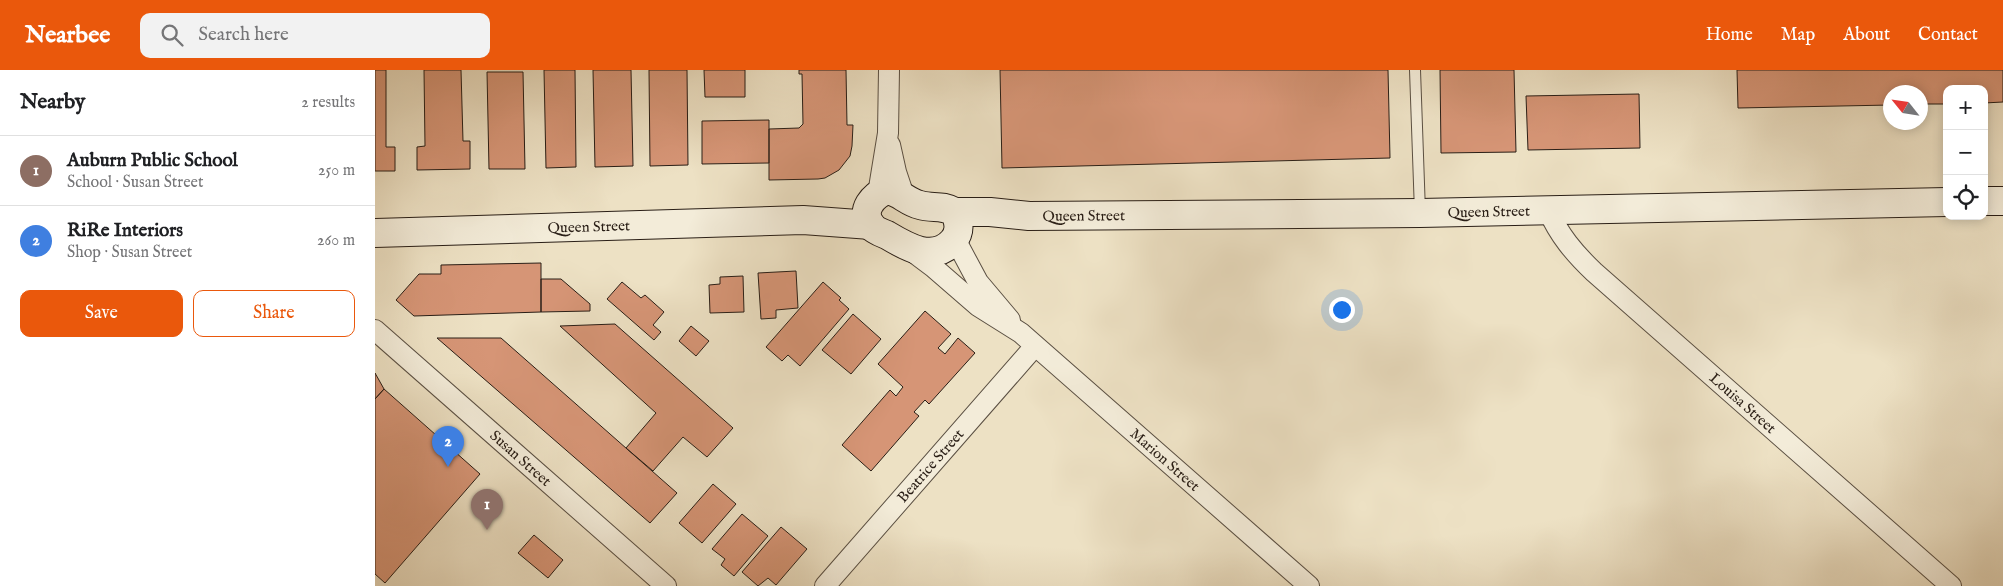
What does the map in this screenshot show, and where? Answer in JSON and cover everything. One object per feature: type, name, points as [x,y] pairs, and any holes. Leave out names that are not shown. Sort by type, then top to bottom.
[{"type":"street","points":[[889,70],[888,133],[880,206],[906,246],[933,252],[948,246],[956,229]]},
{"type":"street","points":[[1988,201],[2003,201]]},
{"type":"street","name":"Queen Street","points":[[375,233],[803,220],[880,206],[941,206],[956,229],[990,212],[1029,216],[1420,213],[1943,202]]},
{"type":"street","name":"Louisa Street","points":[[1548,210],[1568,246],[1594,272],[1951,586]]},
{"type":"street","name":"Marion Street","points":[[956,229],[978,282],[1028,339],[1309,586]]},
{"type":"street","name":"Marion Street","points":[[906,246],[978,306],[1028,339]]},
{"type":"street","name":"Susan Street","points":[[375,330],[665,586]]},
{"type":"street","name":"Beatrice Street","points":[[825,586],[1028,339]]},
{"type":"lane","points":[[1415,70],[1420,213]]},
{"type":"building","points":[[375,70],[386,70],[386,147],[395,147],[395,171],[375,171]]},
{"type":"building","points":[[424,70],[461,70],[463,141],[470,141],[470,169],[417,170],[417,147],[425,146]]},
{"type":"building","points":[[544,70],[575,70],[576,167],[546,168]]},
{"type":"building","points":[[593,70],[631,70],[633,166],[595,167]]},
{"type":"building","points":[[649,70],[687,70],[688,165],[650,166]]},
{"type":"building","points":[[704,70],[745,70],[745,97],[705,97]]},
{"type":"building","points":[[799,70],[846,70],[847,125],[853,125],[850,156],[839,170],[825,178],[769,180],[769,129],[799,128],[803,124],[802,74],[799,74]]},
{"type":"building","points":[[1000,70],[1388,70],[1390,158],[1002,168]]},
{"type":"building","points":[[1440,70],[1514,70],[1516,152],[1441,153]]},
{"type":"building","points":[[1737,70],[2003,70],[2003,102],[1988,103],[1988,85],[1943,85],[1943,104],[1928,104],[1928,85],[1883,85],[1883,105],[1738,108]]},
{"type":"building","points":[[487,72],[523,72],[525,169],[489,169]]},
{"type":"building","points":[[1639,94],[1640,148],[1528,150],[1526,96]]},
{"type":"building","points":[[769,120],[769,163],[702,164],[702,121]]},
{"type":"building","points":[[541,263],[541,312],[414,316],[396,300],[419,274],[441,274],[441,265]]},
{"type":"building","points":[[796,271],[798,308],[776,310],[776,318],[761,319],[758,273]]},
{"type":"building","points":[[743,276],[744,312],[710,313],[709,285],[720,284],[720,277]]},
{"type":"building","points":[[541,279],[561,279],[590,304],[590,311],[541,312]]},
{"type":"building","points":[[622,282],[641,298],[645,295],[664,312],[653,325],[661,332],[654,340],[607,299]]},
{"type":"building","points":[[823,282],[841,298],[839,300],[849,309],[800,366],[788,355],[782,361],[766,347]]},
{"type":"building","points":[[925,311],[951,334],[938,348],[945,354],[958,338],[975,353],[929,404],[925,400],[914,412],[919,416],[871,471],[842,445],[890,390],[896,396],[903,387],[878,364]]},
{"type":"building","points":[[853,314],[881,339],[851,374],[822,350]]},
{"type":"building","points":[[615,324],[733,428],[707,457],[683,437],[653,471],[626,448],[656,413],[560,326]]},
{"type":"building","points":[[691,326],[709,341],[696,356],[679,341]]},
{"type":"building","points":[[437,338],[501,338],[677,493],[650,523]]},
{"type":"building","points":[[375,373],[384,389],[375,399]]},
{"type":"building","points":[[384,389],[480,474],[385,583],[375,574],[375,399]]},
{"type":"building","points":[[713,484],[736,504],[702,543],[679,523]]},
{"type":"building","points":[[742,514],[768,536],[734,576],[721,565],[725,559],[712,549]]},
{"type":"building","points":[[781,527],[807,549],[776,585],[768,578],[758,586],[742,572]]},
{"type":"building","points":[[534,535],[563,560],[548,578],[518,553]]},
{"type":"place","name":"RiRe Interiors","points":[[448,467]]},
{"type":"place","name":"Auburn Public School","points":[[487,530]]}]
